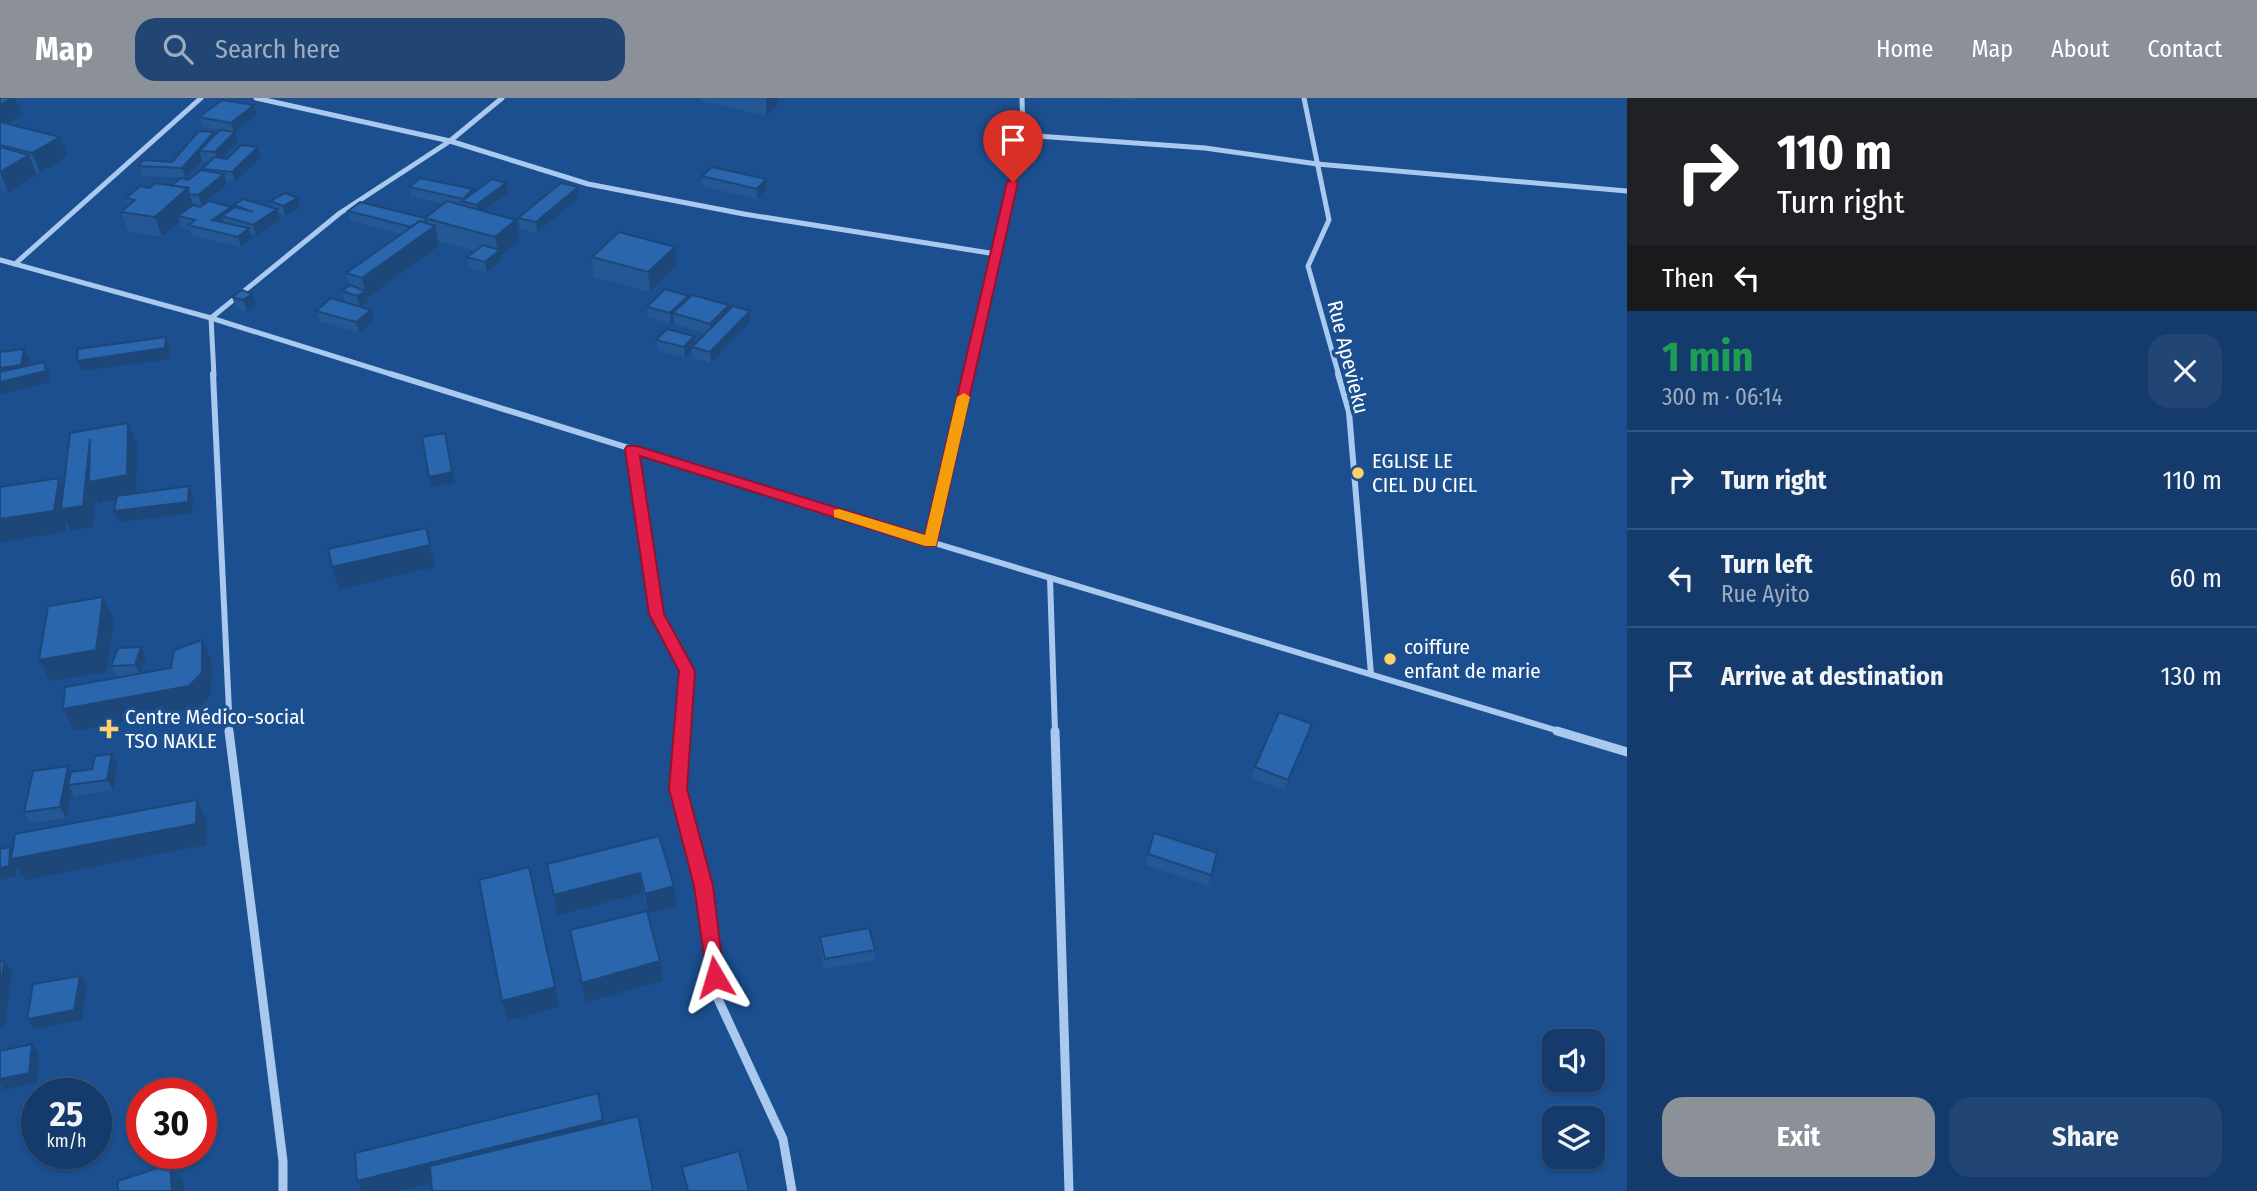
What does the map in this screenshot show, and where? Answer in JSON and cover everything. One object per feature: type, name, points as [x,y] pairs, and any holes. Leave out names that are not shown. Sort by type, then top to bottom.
[{"type":"street","points":[[15,264],[201,98]]},
{"type":"street","points":[[256,98],[450,141],[588,184],[744,214],[996,254]]},
{"type":"street","points":[[211,318],[340,213],[450,141],[502,98]]},
{"type":"street","points":[[930,542],[1023,135],[1022,98]]},
{"type":"street","name":"Rue Apevieku","points":[[1304,98],[1329,220],[1308,266],[1349,412],[1371,674]]},
{"type":"street","points":[[1023,135],[1205,148],[1317,164],[1627,191]]},
{"type":"street","points":[[0,260],[211,318],[930,542],[1627,752]]},
{"type":"street","points":[[211,318],[229,727],[281,1147],[283,1191]]},
{"type":"street","points":[[632,449],[657,614],[687,671],[678,789],[703,886],[718,999],[783,1139],[792,1191]]},
{"type":"street","points":[[1050,578],[1069,1191]]},
{"type":"building","points":[[0,98],[12,98],[0,105]]},
{"type":"building","points":[[222,100],[254,105],[231,123],[199,117]]},
{"type":"building","points":[[0,122],[60,137],[32,153],[0,145]]},
{"type":"building","points":[[220,130],[235,132],[215,152],[199,151]]},
{"type":"building","points":[[199,131],[214,132],[182,168],[139,166],[143,160],[172,162]]},
{"type":"building","points":[[241,145],[258,147],[232,172],[202,169],[214,157],[227,159]]},
{"type":"building","points":[[0,147],[29,155],[0,172]]},
{"type":"building","points":[[712,167],[766,179],[757,189],[702,176]]},
{"type":"building","points":[[201,170],[224,174],[198,195],[189,194],[188,188],[171,186],[181,178],[188,180]]},
{"type":"building","points":[[420,178],[473,189],[463,199],[409,187]]},
{"type":"building","points":[[492,179],[506,183],[476,205],[462,201]]},
{"type":"building","points":[[155,183],[188,188],[155,217],[121,212],[135,200],[126,198],[140,186],[150,188]]},
{"type":"building","points":[[561,183],[578,187],[536,222],[518,218]]},
{"type":"building","points":[[285,193],[298,198],[283,206],[270,201]]},
{"type":"building","points":[[243,199],[277,209],[253,225],[222,216],[235,207],[253,212],[234,205]]},
{"type":"building","points":[[209,201],[231,207],[212,220],[249,228],[238,237],[188,225],[195,220],[178,216],[193,205],[200,207]]},
{"type":"building","points":[[447,201],[516,220],[495,237],[425,218]]},
{"type":"building","points":[[360,202],[425,218],[426,223],[420,221],[411,227],[348,211]]},
{"type":"building","points":[[420,221],[435,226],[362,278],[346,273]]},
{"type":"building","points":[[619,232],[675,247],[648,272],[592,257]]},
{"type":"building","points":[[483,245],[500,250],[485,262],[467,257]]},
{"type":"building","points":[[350,285],[365,291],[357,296],[342,291]]},
{"type":"building","points":[[665,289],[688,296],[670,313],[647,307]]},
{"type":"building","points":[[242,290],[252,294],[243,300],[232,297]]},
{"type":"building","points":[[692,295],[729,305],[710,324],[673,313]]},
{"type":"building","points":[[331,298],[371,310],[356,322],[316,311]]},
{"type":"building","points":[[733,306],[750,311],[710,352],[692,347]]},
{"type":"building","points":[[667,329],[694,336],[684,347],[656,340]]},
{"type":"building","points":[[166,337],[165,348],[77,361],[78,349]]},
{"type":"building","points":[[24,349],[21,365],[0,368],[0,352]]},
{"type":"building","points":[[44,362],[46,371],[0,382],[0,372]]},
{"type":"building","points":[[128,423],[127,475],[89,482],[90,439],[83,506],[61,509],[70,433]]},
{"type":"building","points":[[445,433],[452,472],[429,477],[422,437]]},
{"type":"building","points":[[59,478],[54,511],[0,519],[0,487]]},
{"type":"building","points":[[189,486],[188,502],[114,511],[117,496]]},
{"type":"building","points":[[426,528],[430,545],[332,567],[328,549]]},
{"type":"building","points":[[103,597],[96,650],[39,660],[48,606]]},
{"type":"building","points":[[202,640],[202,673],[189,686],[63,709],[65,687],[171,668],[174,650]]},
{"type":"building","points":[[141,647],[135,665],[111,666],[118,648]]},
{"type":"building","points":[[1279,712],[1312,724],[1288,780],[1255,767]]},
{"type":"building","points":[[112,754],[107,780],[68,785],[71,772],[92,769],[95,756]]},
{"type":"building","points":[[68,766],[60,807],[24,812],[33,771]]},
{"type":"building","points":[[197,800],[196,824],[11,859],[15,834]]},
{"type":"building","points":[[1154,833],[1217,853],[1211,875],[1148,854]]},
{"type":"building","points":[[659,836],[674,886],[645,894],[640,873],[554,895],[547,864]]},
{"type":"building","points":[[10,847],[9,866],[0,868],[0,849]]},
{"type":"building","points":[[529,867],[555,987],[502,1001],[479,880]]},
{"type":"building","points":[[647,911],[660,961],[582,983],[570,930]]},
{"type":"building","points":[[869,928],[875,950],[825,959],[820,937]]},
{"type":"building","points":[[4,961],[0,993],[0,962]]},
{"type":"building","points":[[80,976],[74,1010],[27,1019],[33,984]]},
{"type":"building","points":[[32,1044],[29,1073],[0,1079],[0,1051]]},
{"type":"building","points":[[598,1093],[603,1120],[357,1181],[355,1153]]},
{"type":"building","points":[[638,1116],[653,1191],[432,1191],[430,1166]]},
{"type":"building","points":[[739,1151],[749,1191],[688,1191],[682,1167]]},
{"type":"building","points":[[155,1169],[170,1169],[172,1191],[118,1191],[118,1181]]},
{"type":"slow traffic","points":[[839,514],[930,542],[964,397]]},
{"type":"place","name":"EGLISE LE CIEL DU CIEL","points":[[1358,473]]},
{"type":"place","name":"coiffure enfant de marie","points":[[1390,659]]},
{"type":"place","name":"Centre Médico-social TSO NAKLE","points":[[109,729]]},
{"type":"route","points":[[715,977],[703,886],[678,789],[687,671],[657,614],[632,449],[930,542],[1013,182]]}]
